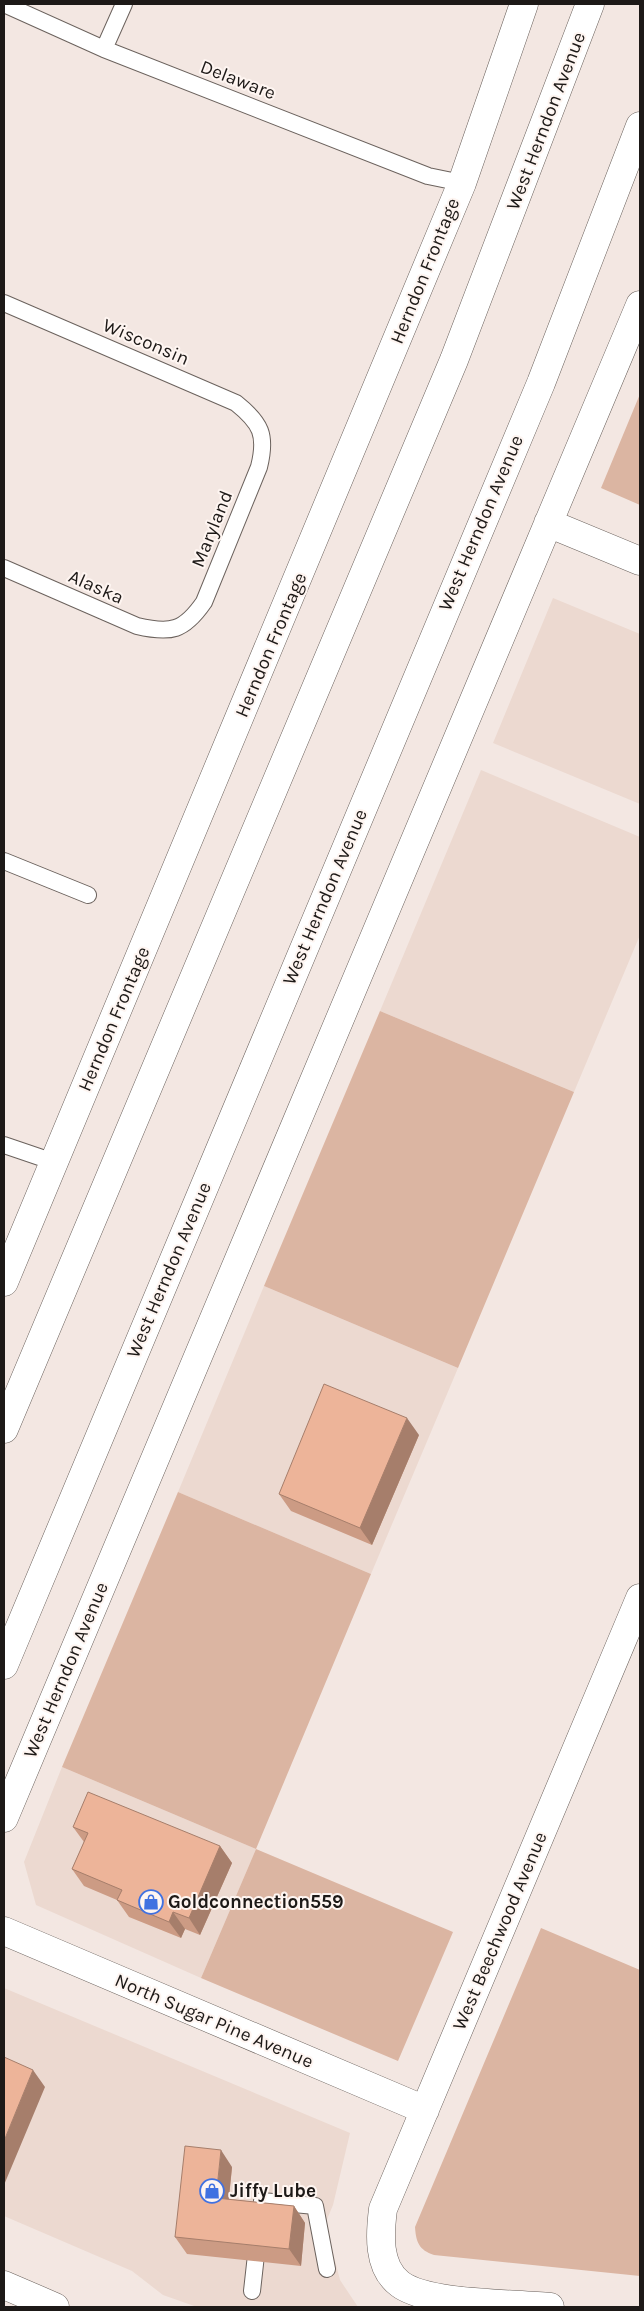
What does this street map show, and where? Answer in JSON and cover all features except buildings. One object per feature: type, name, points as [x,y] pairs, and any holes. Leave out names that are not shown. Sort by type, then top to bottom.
[{"type":"street","name":"Herndon Frontage","points":[[4,1282],[462,183],[524,4]]},
{"type":"street","name":"West Herndon Avenue","points":[[4,1429],[454,360],[590,4]]},
{"type":"street","name":"West Herndon Avenue","points":[[4,1665],[541,382],[640,126]]},
{"type":"street","name":"West Herndon Avenue","points":[[4,1818],[640,305]]},
{"type":"street","points":[[548,523],[640,561]]},
{"type":"street","name":"West Beechwood Avenue","points":[[537,2307],[448,2299],[421,2294],[399,2284],[386,2267],[379,2237],[383,2209],[640,1598]]},
{"type":"street","name":"North Sugar Pine Avenue","points":[[4,1931],[425,2110]]},
{"type":"street","points":[[4,2285],[55,2307]]},
{"type":"lane","name":"Delaware","points":[[4,4],[104,49],[428,176],[462,183]]},
{"type":"lane","points":[[104,49],[124,4]]},
{"type":"lane","name":"Wisconsin","points":[[4,303],[236,403],[251,415],[262,432]]},
{"type":"lane","name":"Maryland","points":[[175,628],[192,619],[204,602],[259,467],[264,448],[262,432]]},
{"type":"lane","name":"Alaska","points":[[4,568],[137,626],[157,631],[175,628]]},
{"type":"lane","points":[[4,861],[88,895]]},
{"type":"lane","points":[[4,1145],[54,1162]]},
{"type":"lane","points":[[252,2291],[262,2201],[315,2206],[327,2269]]},
{"type":"shaded area","points":[[640,394],[640,505],[601,488]]},
{"type":"shaded area","points":[[553,598],[640,634],[640,804],[493,743]]},
{"type":"shaded area","points":[[481,770],[640,837],[640,935],[574,1092],[380,1011]]},
{"type":"shaded area","points":[[380,1011],[574,1092],[458,1368],[264,1286]]},
{"type":"shaded area","points":[[264,1286],[458,1368],[371,1574],[178,1492]]},
{"type":"shaded area","points":[[178,1492],[371,1574],[256,1849],[62,1767]]},
{"type":"shaded area","points":[[62,1767],[256,1849],[201,1978],[36,1905],[24,1862]]},
{"type":"shaded area","points":[[256,1849],[453,1932],[398,2061],[201,1978]]},
{"type":"shaded area","points":[[541,1928],[640,1970],[640,2276],[434,2255],[425,2251],[419,2245],[416,2237],[415,2227]]},
{"type":"shaded area","points":[[4,1988],[350,2133],[333,2205],[317,2243],[331,2245],[340,2280],[358,2307],[197,2307],[163,2295],[132,2271],[4,2216]]},
{"type":"place","name":"Goldconnection559","points":[[151,1902]]},
{"type":"place","name":"Jiffy Lube","points":[[212,2191]]}]
